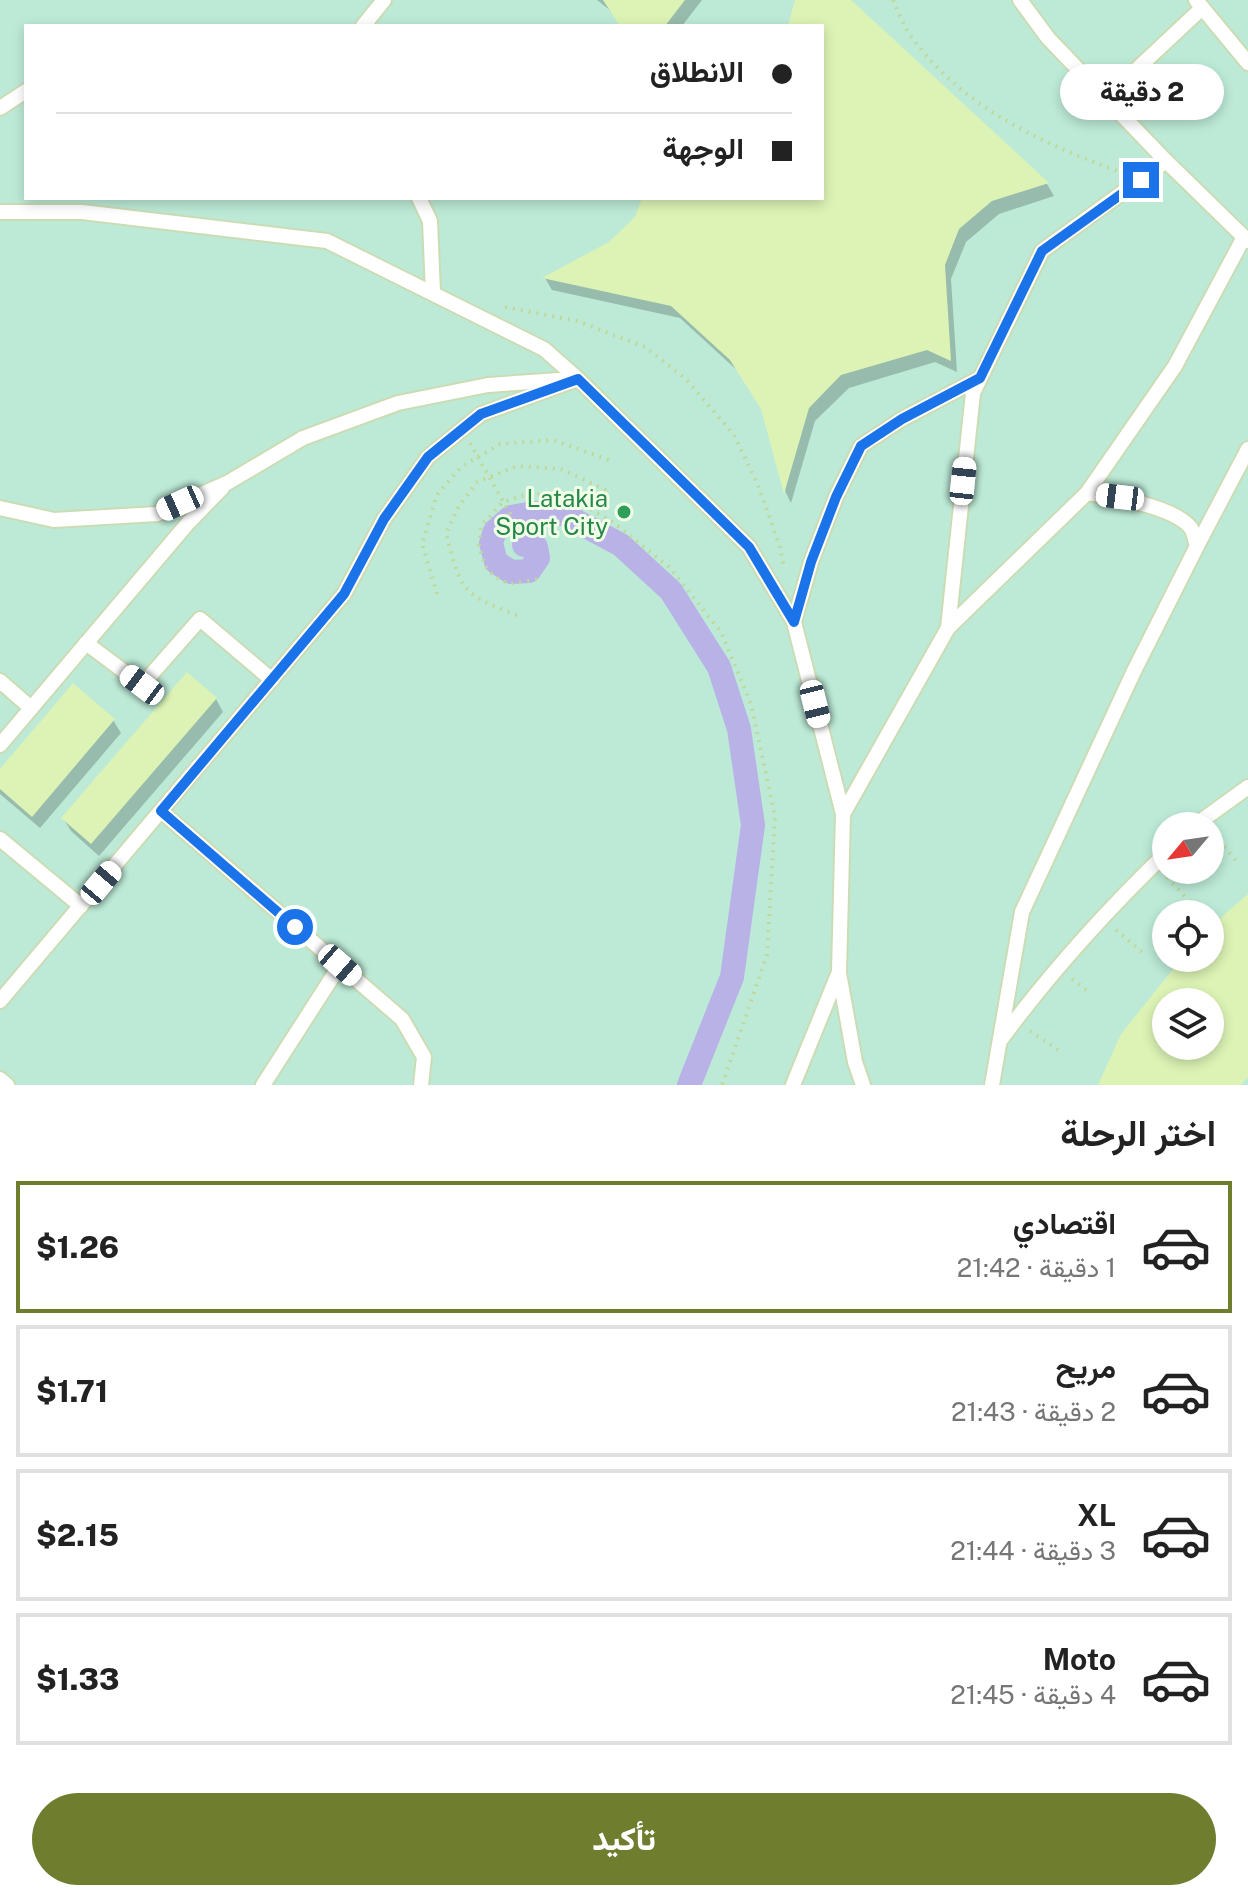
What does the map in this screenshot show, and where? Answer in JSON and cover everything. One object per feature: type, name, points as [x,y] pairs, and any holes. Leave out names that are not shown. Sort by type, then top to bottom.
[{"type":"lane","points":[[365,24],[384,0]]},
{"type":"lane","points":[[843,814],[948,628],[1087,493],[1175,366],[1246,239],[1048,38],[1020,0]]},
{"type":"lane","points":[[1106,98],[1198,4],[1248,63]]},
{"type":"lane","points":[[0,108],[24,92]]},
{"type":"lane","points":[[948,628],[973,393],[980,378],[1042,251],[1166,161]]},
{"type":"lane","points":[[420,200],[430,221],[433,293]]},
{"type":"lane","points":[[0,212],[82,212],[327,241],[544,349],[749,547],[794,622],[843,814],[839,972],[855,1062],[863,1085]]},
{"type":"lane","points":[[794,622],[816,549],[836,497],[861,446],[902,419],[980,378]]},
{"type":"lane","points":[[0,1001],[344,594],[384,519],[428,457],[481,414],[578,379]]},
{"type":"lane","points":[[0,508],[54,520],[157,514],[227,483],[303,438],[398,403],[488,385],[578,379]]},
{"type":"lane","points":[[992,1085],[1022,912],[1134,671],[1248,449]]},
{"type":"lane","points":[[0,745],[188,523],[227,483]]},
{"type":"lane","points":[[1087,493],[1120,497],[1166,513],[1191,528],[1197,546]]},
{"type":"lane","points":[[86,643],[142,685],[200,619],[272,680]]},
{"type":"lane","points":[[0,681],[31,708]]},
{"type":"lane","points":[[1213,812],[1248,787]]},
{"type":"lane","points":[[161,811],[402,1019],[424,1057],[421,1085]]},
{"type":"lane","points":[[0,839],[81,906]]},
{"type":"lane","points":[[1000,1040],[1042,985],[1152,868]]},
{"type":"lane","points":[[263,1085],[340,965]]},
{"type":"lane","points":[[793,1085],[839,972]]},
{"type":"lane","points":[[0,1079],[7,1085]]},
{"type":"path","points":[[893,0],[911,37],[942,72],[997,116],[1057,149],[1141,180]]},
{"type":"path","points":[[505,307],[577,321],[645,347],[686,379],[734,435],[758,485],[776,535],[786,577]]},
{"type":"path","points":[[462,430],[522,535]]},
{"type":"path","points":[[437,594],[422,544],[437,495],[461,467],[500,444],[553,440],[609,460]]},
{"type":"path","points":[[517,615],[478,600],[458,578],[446,533],[459,506],[477,482],[517,466],[561,469],[606,490]]},
{"type":"path","points":[[537,579],[510,584],[495,577],[485,566],[479,545],[481,526],[505,505],[524,495],[547,494],[575,500],[614,523],[669,567],[721,632],[751,704],[775,816],[767,955],[722,1085]]},
{"type":"path","points":[[1224,846],[1238,863]]},
{"type":"path","points":[[1102,918],[1142,952]]},
{"type":"path","points":[[1014,1021],[1058,1050]]},
{"type":"green space","name":"Latakia Sport City","points":[[0,0],[1248,0],[1248,1085],[0,1085]]},
{"type":"building","points":[[603,0],[685,0],[667,24],[619,24]]},
{"type":"building","points":[[795,0],[851,0],[1049,183],[992,201],[959,229],[945,265],[951,361],[927,350],[841,375],[809,408],[784,494],[761,409],[730,360],[671,306],[542,278],[609,242],[635,217],[641,200],[824,200],[824,24],[789,24]]},
{"type":"building","points":[[187,672],[217,698],[91,844],[61,818]]},
{"type":"building","points":[[73,683],[115,719],[32,817],[0,789],[0,769]]},
{"type":"building","points":[[1248,894],[1248,1077],[1241,1085],[1098,1085],[1121,1034],[1152,995],[1152,1060],[1224,1060],[1224,988],[1158,988],[1171,972],[1224,972],[1224,915]]},
{"type":"waterway","points":[[524,545],[536,547],[538,558],[529,571],[511,572],[496,562],[491,543],[495,531],[511,517],[533,513],[563,514],[621,545],[671,591],[719,667],[739,729],[753,825],[732,977],[689,1085]]},
{"type":"place","name":"Latakia Sport City","points":[[624,512]]},
{"type":"route","points":[[295,927],[161,811],[344,594],[384,519],[428,457],[481,414],[578,379],[749,547],[794,622],[811,562],[836,497],[861,446],[902,419],[980,378],[1042,251],[1141,180]]}]
